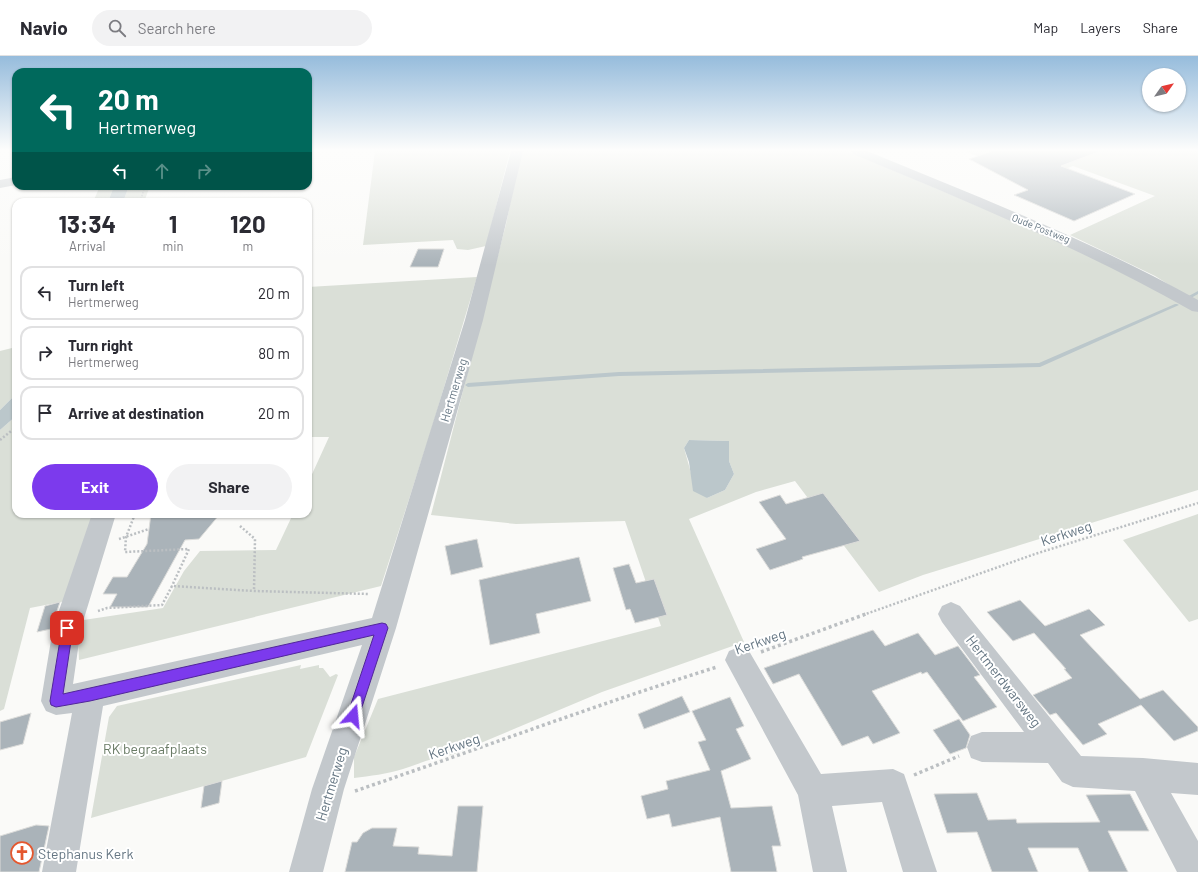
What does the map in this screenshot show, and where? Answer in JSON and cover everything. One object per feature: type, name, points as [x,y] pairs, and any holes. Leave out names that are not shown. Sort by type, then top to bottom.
[{"type":"street","name":"Hertmerweg","points":[[306,872],[328,789],[382,628],[433,453],[474,320],[507,189]]},
{"type":"street","name":"Oude Postweg","points":[[948,189],[1073,241],[1156,282],[1198,307]]},
{"type":"street","points":[[103,518],[67,628],[56,701],[90,695],[382,628]]},
{"type":"street","name":"Hertmerdwarsweg","points":[[951,614],[1073,771],[1143,774],[1198,779]]},
{"type":"street","points":[[739,660],[813,791],[830,872]]},
{"type":"street","points":[[59,872],[90,695]]},
{"type":"street","name":"Hertmerdwarsweg","points":[[982,747],[1056,748]]},
{"type":"street","points":[[1143,774],[1196,872]]},
{"type":"street","points":[[813,791],[893,785],[920,872]]},
{"type":"path","points":[[0,440],[12,430]]},
{"type":"path","name":"Kerkweg","points":[[328,789],[357,791],[626,695],[739,660],[1035,554],[1198,503]]},
{"type":"path","points":[[71,618],[107,608],[162,605],[189,549],[125,552],[126,537],[133,518]]},
{"type":"path","points":[[240,526],[255,539],[254,591]]},
{"type":"path","points":[[126,537],[149,529]]},
{"type":"path","points":[[172,586],[254,591],[392,594]]},
{"type":"path","points":[[893,785],[940,763],[982,747]]},
{"type":"green space","points":[[370,189],[500,189],[486,246],[468,250],[457,249],[453,240],[363,245]]},
{"type":"green space","points":[[513,189],[938,189],[1102,259],[1198,312],[1198,490],[923,575],[879,592],[795,481],[756,492],[689,519],[744,642],[602,692],[452,755],[433,759],[391,772],[354,778],[354,757],[378,699],[661,626],[625,521],[516,524],[431,515],[506,224]],"holes":[[[689,440],[729,441],[729,461],[734,474],[725,490],[707,498],[691,473],[684,448]]]},
{"type":"green space","points":[[1136,189],[1198,189],[1198,303],[1155,276],[1070,235],[1155,196]]},
{"type":"green space","points":[[98,190],[112,190],[110,198],[95,198]]},
{"type":"green space","points":[[128,190],[148,190],[146,198],[124,198]]},
{"type":"green space","points":[[477,277],[430,434],[381,586],[79,660],[77,621],[163,608],[184,571],[200,551],[276,550],[291,518],[312,518],[312,474],[329,437],[312,437],[312,287]]},
{"type":"green space","points":[[12,348],[12,398],[0,410],[0,351]]},
{"type":"green space","points":[[12,420],[12,518],[94,518],[66,601],[30,608],[4,709],[0,711],[0,430]]},
{"type":"green space","points":[[1198,514],[1198,619],[1189,622],[1123,540]]},
{"type":"green space","name":"RK begraafplaats","points":[[301,665],[300,669],[319,665],[319,668],[323,668],[330,677],[336,674],[338,675],[306,757],[91,818],[109,717],[117,706]]},
{"type":"shaded area","points":[[112,190],[128,190],[124,198],[110,198]]},
{"type":"shaded area","points":[[12,398],[12,420],[0,430],[0,410]]},
{"type":"shaded area","points":[[689,440],[729,441],[729,461],[734,474],[725,490],[707,498],[693,491],[689,462],[684,448]]},
{"type":"building","points":[[1026,189],[1122,189],[1135,194],[1074,221],[1014,195],[1028,190]]},
{"type":"building","points":[[418,249],[444,249],[438,267],[410,267]]},
{"type":"building","points":[[823,493],[860,541],[802,557],[803,559],[770,570],[756,549],[786,539],[759,502],[780,495],[786,504]]},
{"type":"building","points":[[150,518],[217,518],[199,539],[185,540],[148,607],[110,607],[117,594],[103,594],[113,577],[127,577],[147,544]]},
{"type":"building","points":[[477,539],[483,567],[451,575],[445,546]]},
{"type":"building","points":[[579,557],[591,601],[536,614],[540,633],[490,645],[479,580]]},
{"type":"building","points":[[629,564],[636,583],[654,579],[667,615],[635,623],[630,609],[626,610],[613,568]]},
{"type":"building","points":[[1020,600],[1045,626],[1089,609],[1105,625],[1080,635],[1140,699],[1163,690],[1198,727],[1198,731],[1174,741],[1141,705],[1098,724],[1107,734],[1083,745],[1056,713],[1050,715],[1033,695],[1072,678],[1064,669],[1066,669],[1034,633],[1013,641],[987,612]]},
{"type":"building","points":[[60,602],[51,629],[37,632],[45,606]]},
{"type":"building","points":[[873,630],[885,646],[918,633],[935,655],[958,646],[980,675],[974,677],[997,707],[963,721],[927,672],[922,674],[921,672],[872,691],[900,733],[873,744],[868,736],[842,746],[799,674],[773,684],[764,668]]},
{"type":"building","points":[[682,696],[690,712],[644,729],[638,714]]},
{"type":"building","points":[[730,697],[744,726],[736,729],[751,759],[721,771],[731,808],[772,806],[781,846],[772,846],[777,872],[731,872],[720,817],[672,827],[669,814],[647,819],[641,796],[668,789],[666,781],[710,770],[698,742],[706,740],[692,711]]},
{"type":"building","points":[[31,713],[23,744],[0,750],[0,722]]},
{"type":"building","points":[[959,719],[970,735],[966,748],[950,754],[933,730]]},
{"type":"building","points":[[222,781],[219,803],[201,808],[204,786]]},
{"type":"building","points":[[977,793],[988,820],[1016,819],[1017,823],[1100,822],[1086,795],[1130,794],[1149,831],[1108,831],[1128,872],[1089,872],[1078,848],[1028,848],[1038,872],[992,872],[977,832],[947,833],[934,794]]},
{"type":"building","points":[[458,806],[483,806],[477,872],[345,872],[352,842],[357,842],[363,833],[372,828],[397,828],[393,846],[419,847],[418,854],[452,856]]},
{"type":"building","name":"Stephanus Kerk","points":[[36,825],[49,826],[39,872],[0,872],[0,836]]},
{"type":"waterway","points":[[1189,297],[1198,292]]},
{"type":"waterway","points":[[468,385],[619,374],[1040,365],[1177,305]]},
{"type":"place","name":"Stephanus Kerk","points":[[22,853]]},
{"type":"route","points":[[67,628],[56,701],[90,695],[382,628],[353,716]]}]
